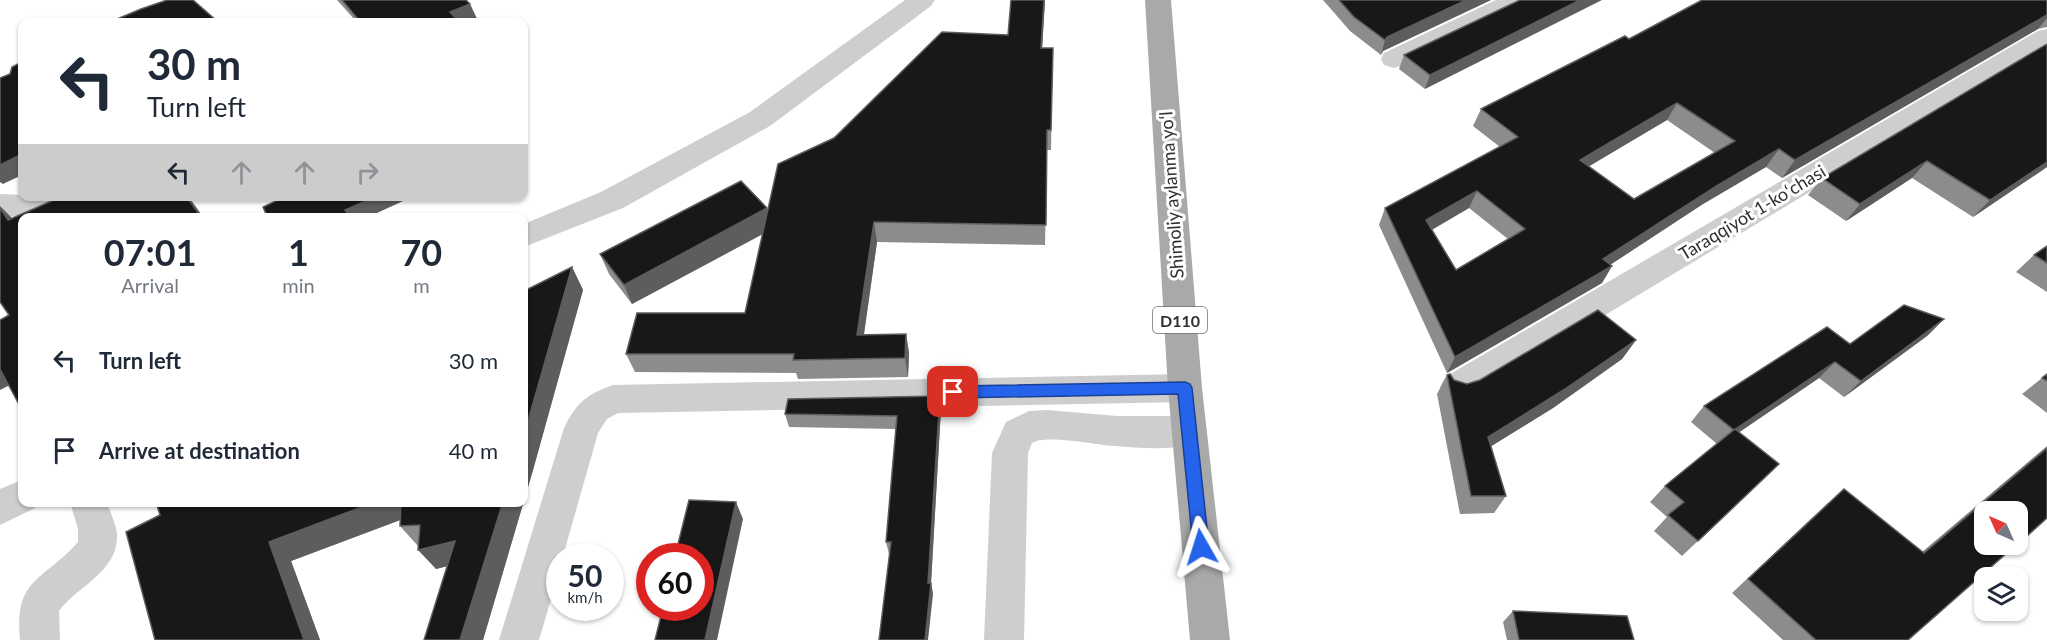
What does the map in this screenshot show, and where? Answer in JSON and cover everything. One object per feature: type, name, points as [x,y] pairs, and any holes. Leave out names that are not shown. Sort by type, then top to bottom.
[{"type":"main road","name":"Shimoliy aylanma yoʻl","points":[[1158,0],[1185,388],[1210,640]]},
{"type":"street","points":[[528,234],[612,200],[760,119],[922,0]]},
{"type":"street","points":[[1394,59],[1517,0]]},
{"type":"street","name":"Taraqqiyot 1-koʻchasi","points":[[1456,387],[2047,37]]},
{"type":"street","points":[[0,205],[43,206],[66,201]]},
{"type":"street","points":[[519,640],[582,428],[595,409],[613,399],[1185,388]]},
{"type":"street","points":[[1004,640],[1010,453],[1018,433],[1029,426],[1047,425],[1117,431],[1189,431]]},
{"type":"street","points":[[0,508],[18,498]]},
{"type":"street","points":[[40,640],[38,621],[41,604],[49,592],[85,563],[95,549],[93,519]]},
{"type":"building","points":[[167,0],[193,0],[213,18],[120,18]]},
{"type":"building","points":[[342,0],[466,0],[470,4],[450,12],[455,18],[357,18]]},
{"type":"building","points":[[1011,0],[1044,0],[1041,48],[1053,48],[1051,130],[1047,130],[1046,225],[874,222],[857,335],[906,334],[905,358],[793,360],[794,354],[626,354],[637,313],[745,313],[778,164],[834,138],[942,32],[1008,35]]},
{"type":"building","points":[[1339,0],[1466,0],[1387,37],[1385,40],[1354,17]]},
{"type":"building","points":[[1520,0],[1580,0],[1430,75],[1404,55]]},
{"type":"building","points":[[1702,0],[2047,0],[2047,15],[1795,160],[1779,149],[1603,259],[1612,266],[1455,357],[1385,208],[1518,137],[1481,109],[1625,36],[1629,39]],"holes":[[[1677,103],[1735,141],[1634,199],[1580,160]],[[1477,191],[1525,229],[1456,270],[1426,220]]]},
{"type":"building","points":[[2047,44],[2047,162],[1990,200],[1927,161],[1860,204],[1822,178]]},
{"type":"building","points":[[18,64],[18,156],[0,165],[0,78],[10,74],[12,67]]},
{"type":"building","points":[[741,181],[767,208],[624,285],[600,254]]},
{"type":"building","points":[[52,201],[190,201],[198,213],[24,213]]},
{"type":"building","points":[[276,201],[366,201],[345,210],[347,213],[266,213],[263,207]]},
{"type":"building","points":[[0,208],[8,220],[18,216],[18,403],[0,369],[0,320],[9,315],[0,302]]},
{"type":"building","points":[[2047,246],[2047,263],[2034,255]]},
{"type":"building","points":[[572,267],[528,421],[528,289]]},
{"type":"building","points":[[1904,305],[1944,319],[1861,381],[1835,362],[1734,430],[1704,406],[1827,327],[1850,344]]},
{"type":"building","points":[[1598,310],[1636,340],[1565,389],[1488,437],[1506,496],[1471,496],[1447,375],[1450,374],[1454,380],[1467,384],[1480,380]]},
{"type":"building","points":[[940,396],[928,583],[931,583],[925,640],[879,640],[891,542],[886,542],[897,416],[785,414],[788,399]]},
{"type":"building","points":[[1735,429],[1779,464],[1698,541],[1668,515],[1684,502],[1665,486]]},
{"type":"building","points":[[2047,448],[2047,518],[2028,535],[2028,501],[1985,501]]},
{"type":"building","points":[[1844,489],[1924,553],[1974,510],[1974,555],[2005,555],[1991,567],[1974,567],[1974,582],[1908,640],[1816,640],[1748,579]]},
{"type":"building","points":[[689,500],[736,502],[714,600],[714,543],[678,543]]},
{"type":"building","points":[[158,507],[362,507],[269,542],[304,640],[155,640],[126,532],[160,515]]},
{"type":"building","points":[[401,507],[501,507],[460,640],[424,640],[455,541],[418,550],[420,525],[400,526]]},
{"type":"building","points":[[1513,611],[1627,616],[1634,640],[1519,640]]},
{"type":"building","points":[[660,621],[709,621],[705,640],[655,640]]},
{"type":"route","points":[[953,392],[1185,388],[1201,547]]}]
